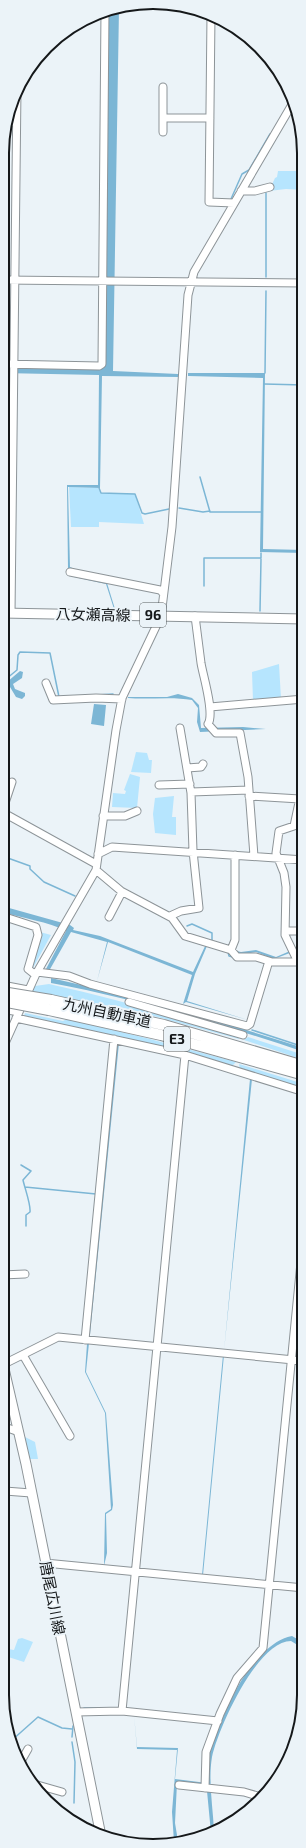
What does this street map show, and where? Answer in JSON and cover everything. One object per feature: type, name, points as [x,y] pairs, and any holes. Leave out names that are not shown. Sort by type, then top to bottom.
[{"type":"highway","name":"九州自動車道","points":[[9,994],[297,1073]]},
{"type":"highway","name":"九州自動車道","points":[[9,1002],[50,1005],[164,1025],[297,1064]]},
{"type":"main road","name":"八女瀬高線","points":[[9,613],[297,619]]},
{"type":"main road","name":"唐尾広川線","points":[[9,1388],[100,1829]]},
{"type":"street","points":[[9,365],[101,366],[104,281],[105,18]]},
{"type":"street","points":[[211,21],[209,202],[234,203]]},
{"type":"street","points":[[163,87],[163,132]]},
{"type":"street","points":[[9,520],[14,365],[16,109]]},
{"type":"street","points":[[9,1034],[35,972],[66,922],[96,867],[122,699],[161,616],[172,527],[188,295],[194,272],[290,109]]},
{"type":"street","points":[[163,118],[210,118]]},
{"type":"street","points":[[241,190],[255,191],[270,187]]},
{"type":"street","points":[[9,280],[297,283]]},
{"type":"street","points":[[70,572],[160,590],[164,593]]},
{"type":"street","points":[[195,616],[201,664],[210,707],[210,722],[208,724],[216,733],[240,733],[249,793],[254,856]]},
{"type":"street","points":[[46,683],[53,700],[96,698],[122,699]]},
{"type":"street","points":[[210,707],[297,700]]},
{"type":"street","points":[[170,916],[181,911],[198,908],[190,788],[180,728]]},
{"type":"street","points":[[187,768],[201,767],[203,764]]},
{"type":"street","points":[[9,791],[12,782]]},
{"type":"street","points":[[159,785],[297,797]]},
{"type":"street","points":[[104,816],[125,816],[137,811]]},
{"type":"street","points":[[297,814],[294,826],[279,831],[276,853],[284,873],[286,886],[285,930],[297,954]]},
{"type":"street","points":[[9,816],[96,867],[122,892],[170,916],[185,936],[231,950],[236,957],[256,957],[269,961],[297,962]]},
{"type":"street","points":[[98,854],[112,847],[193,851],[297,859]]},
{"type":"street","points":[[231,950],[235,940],[235,855]]},
{"type":"street","points":[[109,917],[122,892]]},
{"type":"street","points":[[9,918],[36,927],[38,935],[28,969],[35,972],[69,976],[90,984],[247,1026],[250,1024],[269,961]]},
{"type":"street","points":[[285,930],[297,931]]},
{"type":"street","points":[[9,986],[28,990]]},
{"type":"street","points":[[129,1002],[243,1035]]},
{"type":"street","points":[[9,1012],[185,1056],[297,1090]]},
{"type":"street","points":[[85,1340],[114,1039]]},
{"type":"street","points":[[122,1711],[134,1572],[185,1056]]},
{"type":"street","points":[[9,1275],[25,1274]]},
{"type":"street","points":[[208,1789],[206,1752],[218,1721],[237,1678],[263,1648],[297,1301]]},
{"type":"street","points":[[9,1360],[23,1355],[58,1337],[297,1360]]},
{"type":"street","points":[[23,1355],[70,1436]]},
{"type":"street","points":[[9,1428],[19,1432]]},
{"type":"street","points":[[9,1491],[31,1493]]},
{"type":"street","points":[[46,1563],[297,1587]]},
{"type":"street","points":[[76,1712],[122,1711],[218,1721]]},
{"type":"street","points":[[23,1757],[28,1749]]},
{"type":"street","points":[[42,1786],[62,1792]]},
{"type":"street","points":[[179,1786],[244,1792],[256,1796]]},
{"type":"shaded area","points":[[119,13],[113,371],[178,374],[178,377],[102,376],[100,488],[68,487],[70,567],[107,583],[115,609],[106,584],[74,577],[71,575],[72,570],[68,568],[67,485],[98,485],[99,375],[9,373],[9,367],[102,369],[104,366],[108,17]]},
{"type":"shaded area","points":[[278,171],[297,171],[297,190],[269,191],[275,178],[277,177]]},
{"type":"shaded area","points":[[188,373],[265,373],[263,549],[297,550],[297,553],[260,552],[263,378],[188,376]]},
{"type":"shaded area","points":[[69,487],[98,488],[101,493],[135,494],[144,524],[99,522],[99,527],[71,527]]},
{"type":"shaded area","points":[[279,664],[281,699],[253,701],[252,672]]},
{"type":"shaded area","points":[[20,671],[23,672],[22,678],[13,684],[15,689],[25,693],[25,696],[22,699],[16,697],[9,685],[9,680]]},
{"type":"shaded area","points":[[178,694],[192,698],[199,705],[201,728],[243,727],[266,729],[200,732],[197,722],[198,708],[192,700],[176,698],[128,698],[167,697]]},
{"type":"shaded area","points":[[94,704],[106,705],[104,726],[91,724]]},
{"type":"shaded area","points":[[136,752],[147,753],[149,760],[152,760],[151,773],[131,772]]},
{"type":"shaded area","points":[[130,774],[140,777],[137,808],[112,807],[113,793],[125,794],[126,791],[124,790]]},
{"type":"shaded area","points":[[174,796],[172,817],[176,817],[176,835],[155,833],[153,814],[155,798]]},
{"type":"shaded area","points":[[9,908],[70,925],[74,928],[73,930],[100,936],[193,972],[206,944],[241,952],[256,950],[276,957],[297,948],[297,951],[274,959],[256,952],[245,954],[228,952],[207,946],[195,974],[187,1001],[248,1020],[186,1002],[183,1004],[192,975],[108,942],[97,981],[107,942],[71,932],[49,971],[46,969],[66,931],[44,923],[9,914]]},
{"type":"shaded area","points":[[40,932],[51,935],[33,968],[31,966]]},
{"type":"shaded area","points":[[51,978],[214,1020],[297,1046],[297,1050],[147,1004],[51,983]]},
{"type":"shaded area","points":[[49,984],[121,1001],[238,1037],[239,1039],[113,1005],[106,1006],[31,992],[35,986]]},
{"type":"shaded area","points":[[25,1013],[63,1021],[67,1019],[236,1062],[231,1067],[30,1019],[24,1016]]},
{"type":"shaded area","points":[[248,1037],[297,1053],[297,1058],[244,1040]]},
{"type":"shaded area","points":[[117,1043],[119,1043],[90,1334],[88,1334]]},
{"type":"shaded area","points":[[188,1060],[252,1079],[224,1351],[250,1079]]},
{"type":"shaded area","points":[[239,1064],[297,1082],[297,1087],[240,1070]]},
{"type":"shaded area","points":[[63,1341],[89,1343],[86,1372],[106,1413],[113,1505],[112,1510],[106,1514],[107,1553],[104,1566],[105,1513],[111,1509],[105,1413],[85,1372],[87,1344]]},
{"type":"shaded area","points":[[223,1355],[224,1355],[202,1575]]},
{"type":"shaded area","points":[[23,1436],[35,1442],[38,1459],[27,1459]]},
{"type":"shaded area","points":[[292,1636],[297,1639],[297,1645],[291,1641],[278,1645],[265,1655],[241,1688],[222,1727],[212,1757],[211,1766],[214,1825],[210,1827],[207,1791],[177,1783],[175,1823],[177,1837],[174,1838],[172,1812],[177,1750],[137,1749],[134,1715],[137,1747],[178,1748],[175,1779],[207,1783],[209,1754],[227,1708],[239,1685],[263,1653],[280,1640]]},
{"type":"shaded area","points":[[22,1638],[33,1642],[24,1662],[9,1657],[9,1649],[14,1650],[18,1639]]},
{"type":"waterway","points":[[231,199],[242,174],[249,170],[270,134]]},
{"type":"waterway","points":[[266,193],[266,277]]},
{"type":"waterway","points":[[265,373],[266,291]]},
{"type":"waterway","points":[[264,384],[297,385]]},
{"type":"waterway","points":[[200,477],[210,512],[261,512]]},
{"type":"waterway","points":[[99,488],[101,493],[135,494],[142,513],[145,514],[169,509]]},
{"type":"waterway","points":[[179,508],[203,512],[210,511]]},
{"type":"waterway","points":[[204,586],[204,558],[261,558],[261,553]]},
{"type":"waterway","points":[[260,611],[261,559]]},
{"type":"waterway","points":[[9,677],[17,670],[18,655],[20,652],[50,653],[59,697]]},
{"type":"waterway","points":[[97,695],[113,694]]},
{"type":"waterway","points":[[9,858],[30,866],[30,869],[44,882],[75,896]]},
{"type":"waterway","points":[[187,926],[192,924],[212,933],[212,940]]},
{"type":"waterway","points":[[228,952],[229,956],[233,957]]},
{"type":"waterway","points":[[252,1030],[297,1045]]},
{"type":"waterway","points":[[21,1165],[31,1171],[23,1180],[30,1209],[30,1212],[26,1215],[26,1226]]},
{"type":"waterway","points":[[25,1187],[96,1194]]},
{"type":"waterway","points":[[84,1708],[106,1708]]},
{"type":"waterway","points":[[16,1737],[38,1717],[62,1728],[72,1729]]},
{"type":"waterway","points":[[72,1737],[73,1726]]},
{"type":"waterway","points":[[72,1742],[75,1762],[74,1803]]}]
